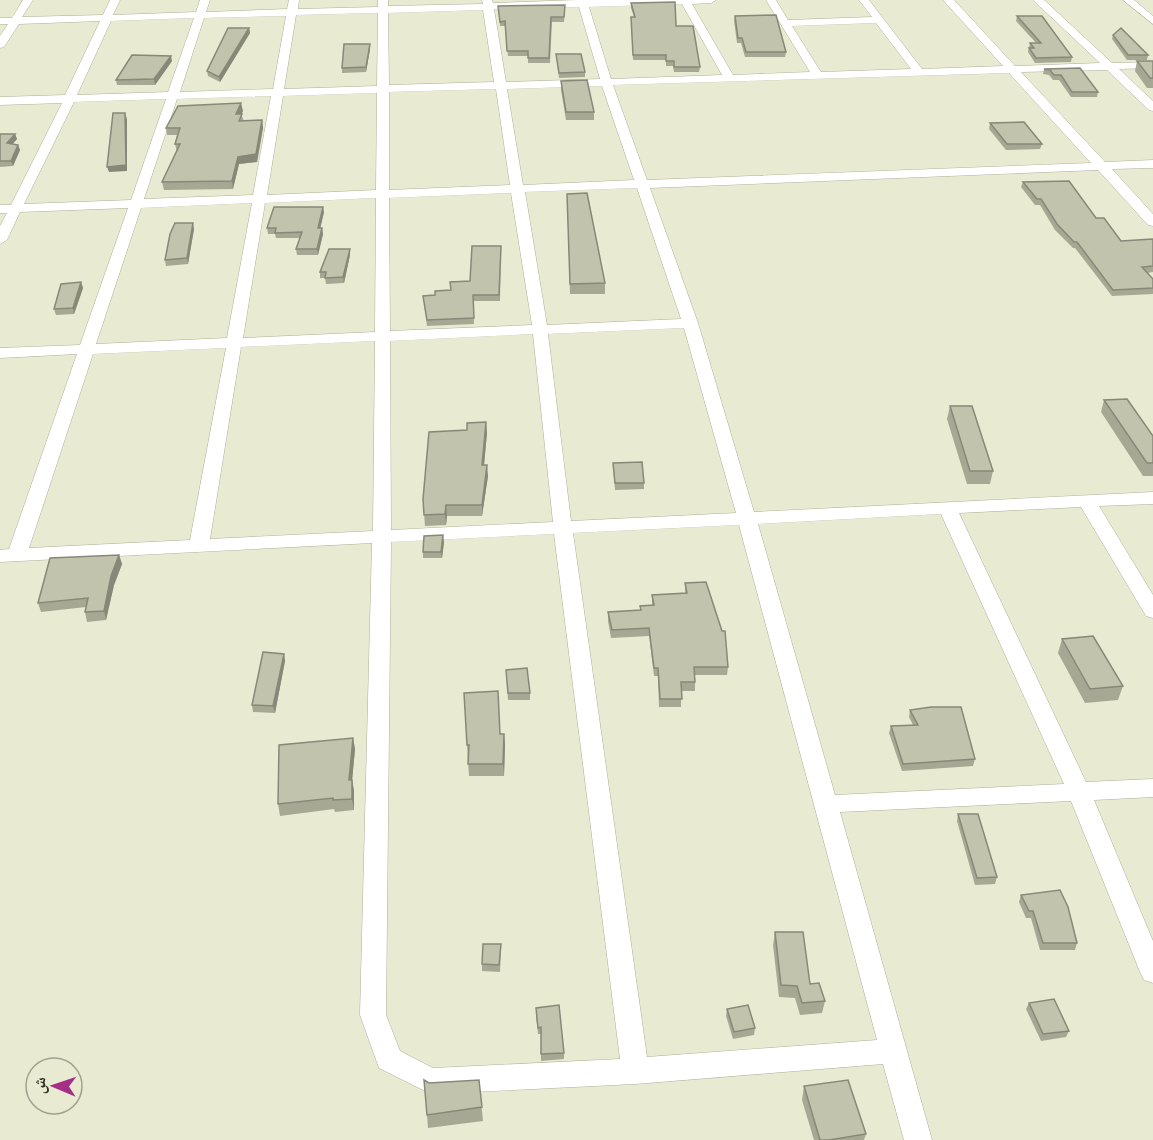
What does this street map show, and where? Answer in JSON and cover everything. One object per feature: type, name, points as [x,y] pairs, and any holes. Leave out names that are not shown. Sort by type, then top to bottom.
[{"type":"street","points":[[0,45],[28,0]]},
{"type":"street","points":[[0,240],[115,0]]},
{"type":"street","points":[[205,0],[87,349],[9,556],[1153,498]]},
{"type":"street","points":[[686,0],[729,78]]},
{"type":"street","points":[[0,21],[199,15],[292,6],[711,0]]},
{"type":"street","points":[[771,0],[817,75]]},
{"type":"street","points":[[864,0],[919,72]]},
{"type":"street","points":[[948,0],[1153,222]]},
{"type":"street","points":[[1038,0],[1153,107]]},
{"type":"street","points":[[1128,0],[1153,21]]},
{"type":"street","points":[[583,2],[607,82],[690,323],[748,519],[918,1140]]},
{"type":"street","points":[[488,3],[540,330],[563,529],[635,1071]]},
{"type":"street","points":[[383,5],[382,538],[373,1015],[388,1059],[431,1081],[635,1071],[893,1051]]},
{"type":"street","points":[[199,546],[292,6]]},
{"type":"street","points":[[785,23],[879,20]]},
{"type":"street","points":[[0,101],[1153,65]]},
{"type":"street","points":[[0,209],[1153,164]]},
{"type":"street","points":[[0,353],[690,323]]},
{"type":"street","points":[[1087,502],[1153,611]]},
{"type":"street","points":[[948,509],[1079,792],[1153,972]]},
{"type":"street","points":[[826,804],[1153,788]]},
{"type":"building","points":[[675,2],[676,26],[693,26],[700,67],[674,67],[674,61],[666,61],[666,55],[633,55],[631,17],[635,17],[631,3]]},
{"type":"building","points":[[565,5],[564,17],[551,17],[549,58],[528,58],[528,51],[507,51],[505,21],[500,22],[498,6]]},
{"type":"building","points":[[776,15],[786,52],[746,52],[742,38],[738,38],[735,16]]},
{"type":"building","points":[[1017,16],[1042,16],[1072,57],[1036,58],[1029,48],[1034,48],[1030,43],[1041,43]]},
{"type":"building","points":[[228,28],[249,28],[219,77],[207,71]]},
{"type":"building","points":[[1121,28],[1148,55],[1128,55],[1113,35]]},
{"type":"building","points":[[344,44],[370,44],[366,67],[342,68]]},
{"type":"building","points":[[556,54],[581,54],[585,72],[559,73]]},
{"type":"building","points":[[132,55],[171,56],[154,79],[116,80]]},
{"type":"building","points":[[1137,61],[1153,61],[1153,78],[1150,78]]},
{"type":"building","points":[[1080,68],[1098,92],[1072,92],[1061,75],[1054,75],[1050,70],[1044,69]]},
{"type":"building","points":[[587,80],[594,112],[566,112],[561,81]]},
{"type":"building","points":[[241,103],[236,114],[242,114],[239,121],[262,120],[256,154],[238,157],[232,181],[162,182],[180,144],[175,144],[180,128],[166,128],[178,106]]},
{"type":"building","points":[[113,113],[125,113],[126,165],[107,167]]},
{"type":"building","points":[[1024,122],[1042,144],[1007,144],[990,123]]},
{"type":"building","points":[[0,134],[15,134],[7,143],[18,145],[11,161],[0,161]]},
{"type":"building","points":[[1069,181],[1096,218],[1104,218],[1121,241],[1153,239],[1153,266],[1142,267],[1153,279],[1153,288],[1113,290],[1077,242],[1074,242],[1057,224],[1041,199],[1037,199],[1023,182]]},
{"type":"building","points":[[587,193],[605,283],[570,284],[567,194]]},
{"type":"building","points":[[274,207],[323,207],[318,228],[322,228],[317,249],[296,249],[302,232],[275,233],[276,228],[267,228]]},
{"type":"building","points":[[175,223],[193,223],[187,258],[165,260],[170,234]]},
{"type":"building","points":[[472,246],[501,246],[499,295],[473,295],[474,318],[427,320],[423,296],[435,295],[435,291],[451,290],[450,282],[470,281]]},
{"type":"building","points":[[329,249],[350,249],[343,277],[325,278],[326,272],[320,272]]},
{"type":"building","points":[[81,282],[73,308],[54,309],[61,284]]},
{"type":"building","points":[[1127,399],[1153,436],[1153,463],[1147,463],[1104,400]]},
{"type":"building","points":[[950,406],[972,406],[993,471],[970,471]]},
{"type":"building","points":[[486,422],[482,465],[487,465],[482,505],[446,505],[445,514],[424,515],[423,499],[429,432],[467,430],[467,423]]},
{"type":"building","points":[[642,462],[644,483],[615,483],[613,463]]},
{"type":"building","points":[[443,535],[441,552],[423,552],[424,536]]},
{"type":"building","points":[[119,555],[111,576],[104,611],[85,612],[88,598],[38,603],[50,558]]},
{"type":"building","points":[[706,582],[722,631],[725,631],[728,667],[694,667],[695,682],[681,682],[682,699],[660,699],[658,668],[654,668],[649,628],[612,630],[608,612],[641,610],[640,606],[654,605],[652,595],[687,593],[685,583]]},
{"type":"building","points":[[1093,636],[1123,686],[1090,689],[1062,639]]},
{"type":"building","points":[[263,652],[284,654],[273,706],[252,705]]},
{"type":"building","points":[[527,668],[530,693],[508,693],[506,670]]},
{"type":"building","points":[[498,691],[500,734],[504,734],[503,764],[468,764],[469,745],[467,745],[464,693]]},
{"type":"building","points":[[961,707],[975,759],[903,764],[891,726],[918,725],[910,710]]},
{"type":"building","points":[[353,738],[349,780],[352,780],[352,799],[333,800],[333,798],[278,804],[279,745]]},
{"type":"building","points":[[958,814],[978,814],[997,877],[977,878]]},
{"type":"building","points":[[1060,890],[1068,907],[1077,943],[1043,943],[1033,911],[1029,911],[1021,895]]},
{"type":"building","points":[[775,932],[803,932],[810,984],[819,983],[825,1001],[802,1003],[797,986],[781,985]]},
{"type":"building","points":[[483,944],[501,944],[499,965],[482,964]]},
{"type":"building","points":[[1054,999],[1069,1031],[1043,1034],[1029,1003]]},
{"type":"building","points":[[559,1005],[564,1053],[541,1054],[541,1027],[538,1028],[536,1008]]},
{"type":"building","points":[[748,1005],[755,1028],[734,1032],[727,1009]]},
{"type":"building","points":[[424,1080],[429,1083],[479,1080],[482,1107],[427,1115]]},
{"type":"building","points":[[848,1080],[866,1134],[820,1140],[804,1086]]}]
